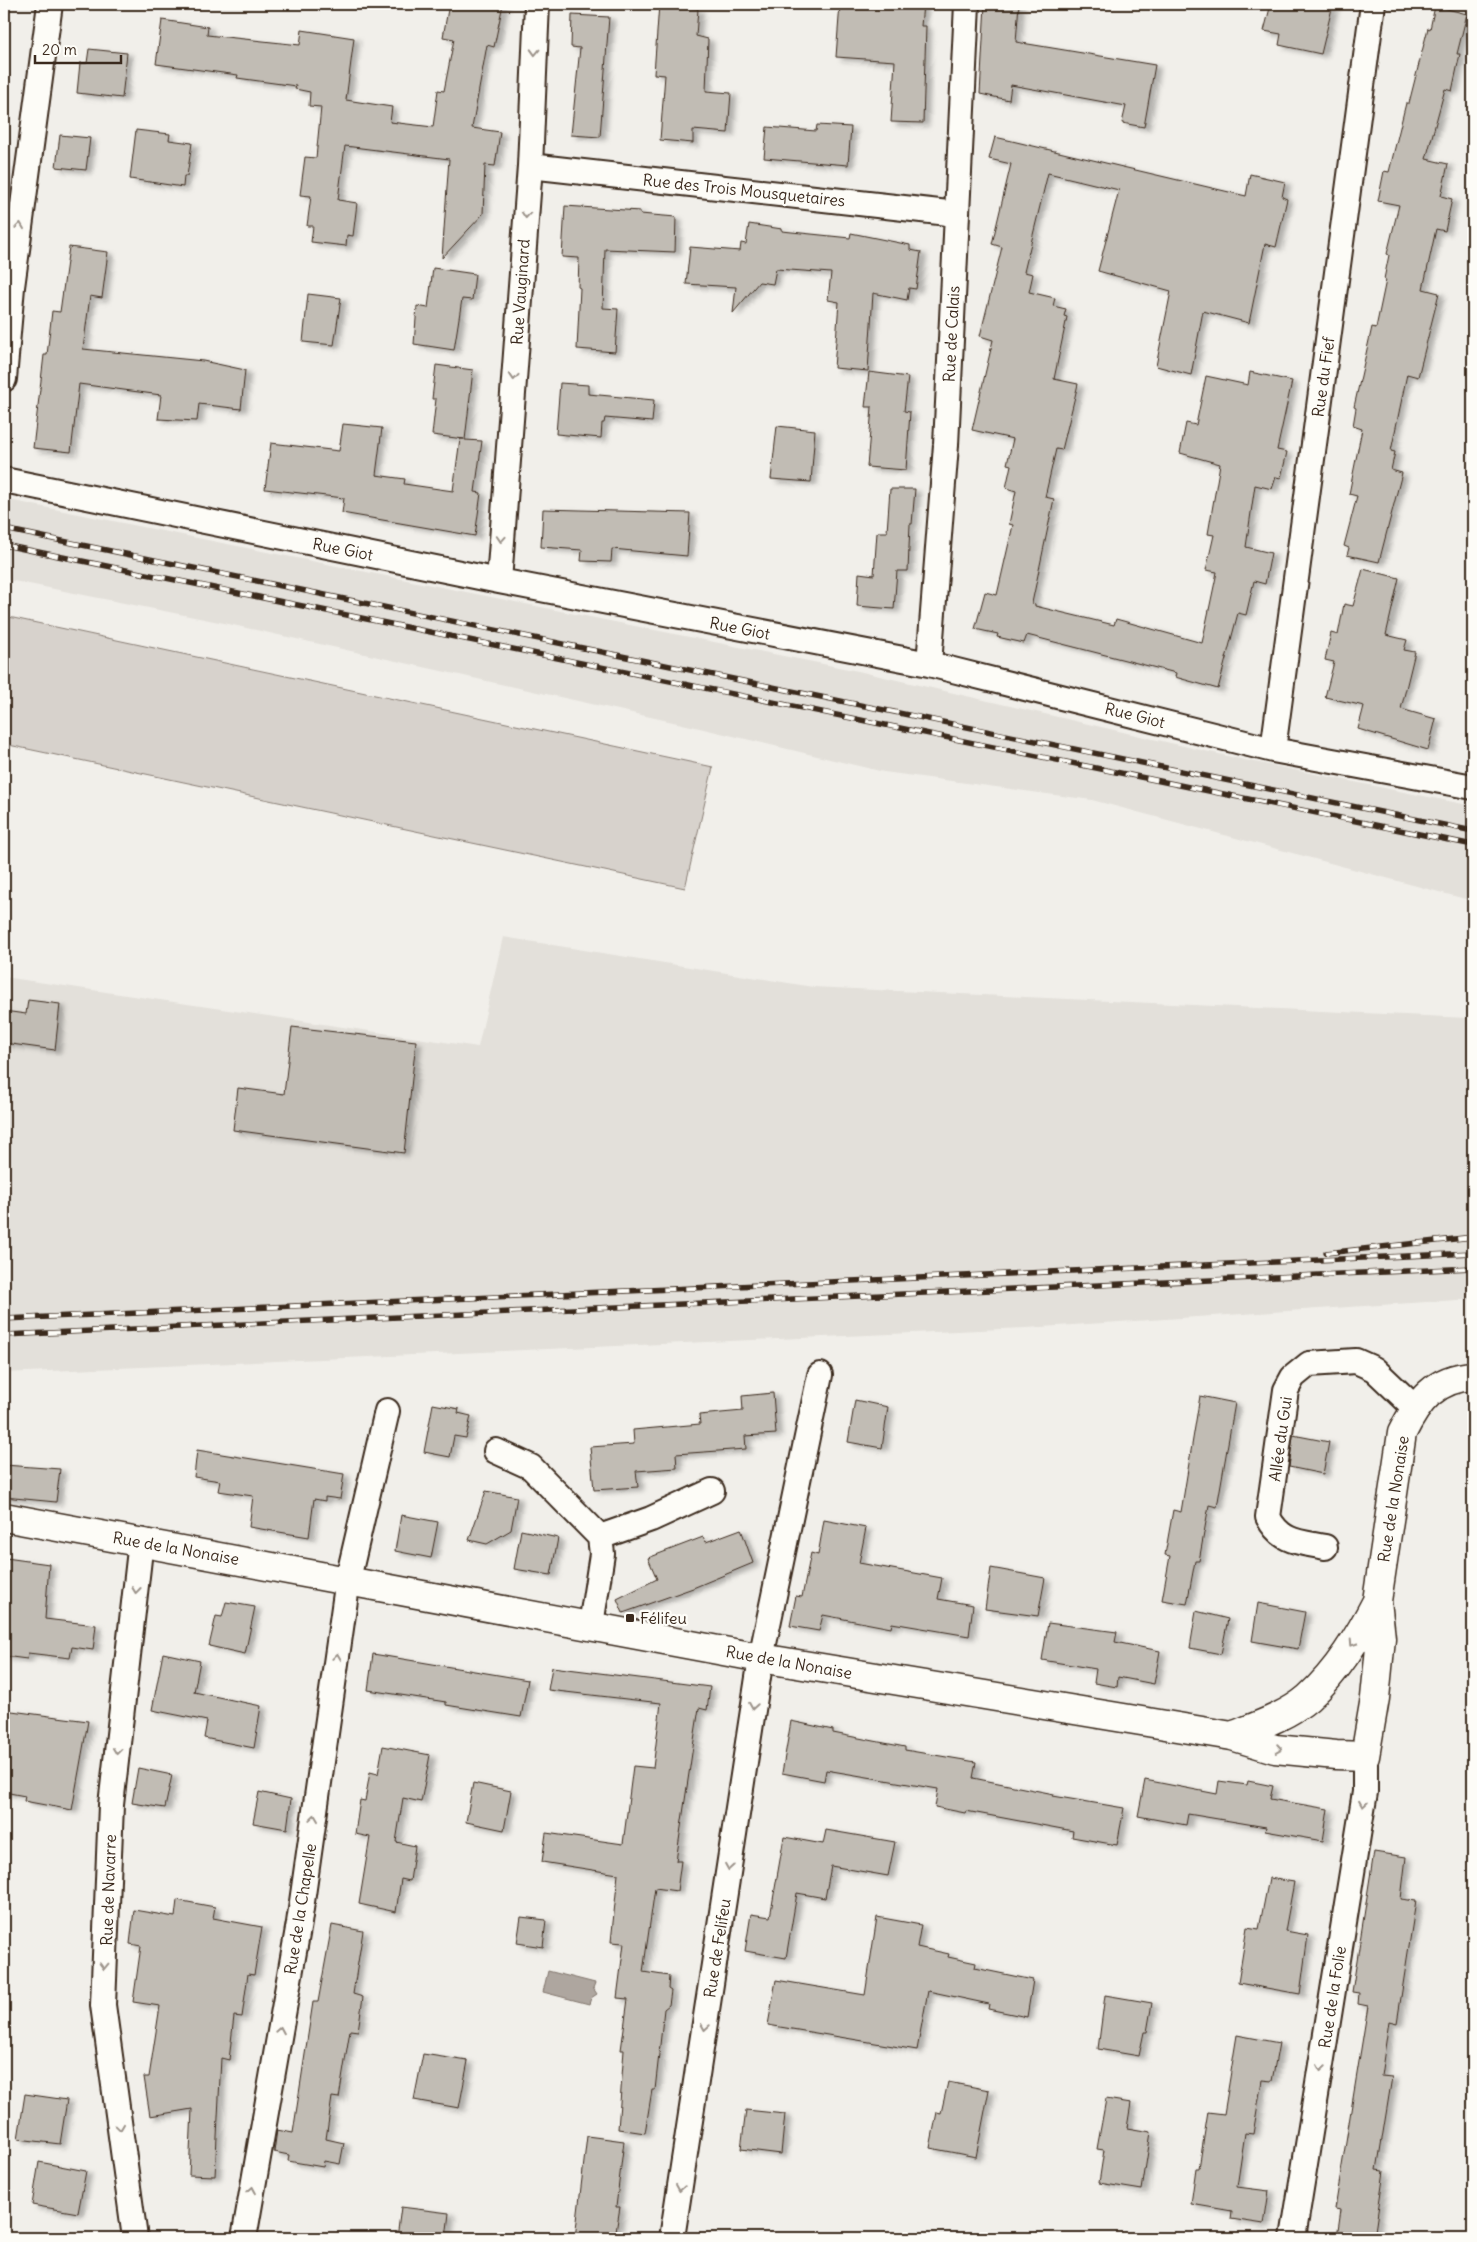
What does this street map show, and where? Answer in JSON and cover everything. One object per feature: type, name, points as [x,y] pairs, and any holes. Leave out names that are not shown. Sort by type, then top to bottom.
[{"type":"main road","name":"Rue de la Nonaise","points":[[4,1517],[348,1579],[761,1658],[1232,1736],[1275,1748],[1336,1755],[1365,1756],[1381,1638],[1377,1601],[1402,1433],[1414,1408],[1435,1387],[1452,1380],[1473,1376]]},
{"type":"main road","name":"Rue de la Nonaise","points":[[1232,1736],[1286,1712],[1307,1698],[1338,1665],[1362,1630],[1377,1601]]},
{"type":"street","points":[[4,379],[8,286],[50,4]]},
{"type":"street","name":"Rue Vauginard","points":[[499,581],[530,166],[537,4]]},
{"type":"street","name":"Rue de Calais","points":[[929,664],[946,445],[967,4]]},
{"type":"street","name":"Rue du Fief","points":[[1273,750],[1373,4]]},
{"type":"street","name":"Rue des Trois Mousquetaires","points":[[530,166],[957,214]]},
{"type":"street","name":"Rue Giot","points":[[4,480],[499,581],[929,664],[1273,750],[1473,787]]},
{"type":"street","name":"Allée du Gui","points":[[1326,1547],[1288,1540],[1274,1528],[1268,1517],[1286,1390],[1293,1377],[1309,1364],[1356,1361],[1381,1374],[1414,1408]]},
{"type":"street","name":"Rue de Felifeu","points":[[672,2238],[761,1658],[820,1375]]},
{"type":"street","points":[[348,1579],[387,1411]]},
{"type":"street","points":[[496,1451],[531,1467],[600,1537],[602,1554],[591,1625]]},
{"type":"street","points":[[600,1537],[651,1519],[712,1491]]},
{"type":"street","name":"Rue de Navarre","points":[[135,2238],[103,2005],[111,1805],[141,1541]]},
{"type":"street","name":"Rue de la Chapelle","points":[[244,2238],[299,1923],[348,1579]]},
{"type":"street","name":"Rue de la Folie","points":[[1293,2238],[1365,1792],[1365,1756]]},
{"type":"shaded area","points":[[4,499],[858,671],[1240,759],[1473,806],[1473,901],[1092,800],[884,772],[691,726],[224,623],[4,579]]},
{"type":"shaded area","points":[[4,616],[713,767],[685,888],[4,744]]},
{"type":"shaded area","points":[[1473,915],[1473,1299],[1026,1328],[4,1373],[4,977],[478,1047],[503,937],[813,987],[1468,1018]]},
{"type":"shaded area","points":[[548,1971],[595,1983],[593,1988],[597,1994],[591,1998],[589,2004],[543,1992]]},
{"type":"building","points":[[449,4],[503,4],[494,47],[487,45],[472,128],[500,132],[495,166],[485,165],[483,214],[442,258],[449,159],[345,146],[338,200],[357,203],[353,236],[347,235],[346,246],[311,242],[313,226],[307,226],[311,196],[300,195],[305,157],[316,158],[321,107],[309,106],[310,92],[295,89],[296,86],[237,78],[238,75],[156,64],[162,20],[208,27],[207,35],[300,45],[302,30],[354,38],[346,100],[392,107],[390,122],[433,127],[438,90],[444,91],[454,39],[443,37]]},
{"type":"building","points":[[659,4],[690,5],[690,8],[698,9],[696,36],[708,39],[706,91],[731,93],[728,133],[693,130],[693,143],[660,140],[665,75],[654,74]]},
{"type":"building","points":[[840,4],[923,4],[921,26],[926,26],[923,123],[891,122],[895,61],[836,57]]},
{"type":"building","points":[[985,4],[1019,4],[1016,42],[1155,65],[1144,127],[1122,123],[1126,106],[1011,85],[1009,100],[980,94]]},
{"type":"building","points":[[1271,4],[1333,4],[1321,54],[1279,45],[1281,34],[1264,31]]},
{"type":"building","points":[[1435,6],[1467,14],[1457,54],[1460,54],[1452,91],[1445,89],[1426,159],[1448,164],[1441,196],[1452,199],[1445,231],[1436,229],[1423,289],[1439,293],[1418,377],[1407,374],[1391,451],[1395,452],[1391,470],[1402,473],[1379,562],[1347,555],[1349,548],[1344,546],[1357,496],[1349,494],[1362,429],[1353,426],[1356,408],[1354,407],[1372,327],[1376,328],[1386,280],[1384,279],[1389,255],[1387,254],[1399,205],[1378,201],[1384,171],[1389,172],[1406,103],[1409,103]]},
{"type":"building","points":[[572,15],[609,17],[600,137],[571,135],[580,48],[571,47]]},
{"type":"building","points":[[89,49],[127,53],[122,98],[77,93],[80,63],[87,63]]},
{"type":"building","points":[[817,125],[851,127],[848,165],[764,158],[767,127],[816,131]]},
{"type":"building","points":[[136,130],[170,134],[169,140],[192,143],[187,176],[184,176],[183,187],[130,179]]},
{"type":"building","points":[[60,135],[90,138],[86,170],[56,167]]},
{"type":"building","points":[[995,137],[1246,196],[1250,174],[1285,182],[1282,197],[1287,199],[1276,247],[1265,244],[1249,323],[1203,311],[1191,375],[1156,366],[1171,291],[1098,271],[1119,190],[1048,173],[1024,272],[1033,274],[1029,292],[1055,298],[1053,306],[1066,309],[1064,316],[1067,317],[1054,379],[1078,384],[1062,450],[1056,449],[1045,497],[1054,499],[1032,603],[1035,606],[1114,625],[1116,619],[1202,643],[1217,572],[1206,570],[1214,535],[1208,534],[1220,464],[1180,453],[1186,423],[1196,425],[1206,376],[1248,385],[1250,372],[1292,381],[1277,450],[1287,452],[1281,478],[1276,477],[1272,489],[1255,485],[1246,547],[1271,553],[1265,584],[1254,581],[1246,615],[1238,613],[1218,689],[1175,677],[1176,673],[1027,635],[1024,643],[997,637],[998,634],[975,629],[985,592],[997,595],[1013,525],[1009,524],[1016,491],[1006,488],[1011,465],[1007,464],[1013,439],[972,430],[993,340],[980,336],[1002,247],[992,244],[1011,164],[989,159]]},
{"type":"building","points":[[565,206],[640,211],[640,214],[676,217],[675,252],[605,249],[603,308],[618,309],[615,352],[577,349],[580,288],[578,287],[579,258],[562,257]]},
{"type":"building","points":[[749,224],[782,229],[782,231],[850,238],[851,233],[910,245],[910,250],[921,252],[916,289],[909,288],[907,300],[873,293],[868,371],[834,368],[839,302],[828,300],[831,273],[776,269],[773,284],[759,282],[733,313],[736,287],[686,284],[690,247],[740,251],[741,243],[746,244]]},
{"type":"building","points":[[69,247],[108,252],[102,298],[90,296],[83,349],[203,361],[245,370],[241,409],[199,404],[197,421],[158,419],[161,395],[79,384],[71,452],[33,448],[44,355],[47,355],[52,311],[60,312]]},
{"type":"building","points":[[433,268],[475,274],[472,300],[462,299],[454,350],[414,344],[417,306],[428,308]]},
{"type":"building","points":[[308,294],[341,298],[334,345],[303,342]]},
{"type":"building","points":[[436,365],[473,370],[465,440],[482,441],[475,492],[481,493],[475,536],[342,513],[344,498],[265,489],[271,443],[339,451],[343,424],[382,428],[376,475],[405,479],[404,484],[453,491],[460,439],[464,439],[432,435],[436,399],[432,399]]},
{"type":"building","points":[[869,372],[908,377],[904,411],[910,412],[906,470],[867,467],[872,407],[865,407]]},
{"type":"building","points":[[560,383],[588,385],[588,394],[654,400],[652,422],[605,418],[604,423],[602,423],[601,438],[556,434]]},
{"type":"building","points":[[777,426],[815,430],[811,482],[771,479]]},
{"type":"building","points":[[890,489],[915,489],[912,524],[910,524],[908,571],[897,571],[894,609],[857,606],[859,573],[874,575],[877,532],[887,532]]},
{"type":"building","points":[[543,509],[690,513],[687,556],[612,549],[611,562],[581,561],[582,550],[541,547]]},
{"type":"building","points":[[1363,569],[1399,578],[1386,635],[1407,640],[1404,650],[1415,652],[1401,709],[1436,719],[1428,750],[1358,729],[1364,706],[1325,697],[1334,662],[1325,660],[1331,633],[1338,635],[1344,604],[1353,606]]},
{"type":"building","points":[[28,1000],[60,1004],[55,1050],[4,1043],[4,1011],[26,1014]]},
{"type":"building","points":[[292,1027],[416,1041],[404,1153],[233,1130],[238,1088],[284,1094]]},
{"type":"building","points":[[773,1393],[776,1434],[745,1436],[746,1449],[676,1454],[677,1468],[636,1471],[638,1487],[594,1490],[590,1447],[634,1444],[633,1430],[700,1424],[699,1415],[743,1411],[742,1396]]},
{"type":"building","points":[[1200,1396],[1235,1403],[1217,1507],[1209,1505],[1199,1561],[1195,1561],[1187,1604],[1162,1600],[1170,1556],[1165,1555],[1173,1510],[1181,1512]]},
{"type":"building","points":[[855,1400],[888,1407],[882,1448],[848,1442]]},
{"type":"building","points":[[433,1404],[459,1409],[458,1413],[471,1416],[466,1438],[454,1436],[450,1457],[424,1452]]},
{"type":"building","points":[[1293,1435],[1329,1442],[1323,1474],[1289,1467]]},
{"type":"building","points":[[197,1450],[344,1474],[340,1499],[325,1497],[325,1501],[314,1499],[309,1537],[249,1527],[253,1496],[218,1491],[220,1481],[194,1477]]},
{"type":"building","points":[[4,1465],[60,1469],[56,1502],[4,1497]]},
{"type":"building","points":[[486,1491],[517,1497],[511,1530],[487,1544],[469,1540]]},
{"type":"building","points":[[401,1515],[438,1522],[431,1558],[395,1551]]},
{"type":"building","points":[[824,1520],[866,1528],[859,1563],[942,1578],[938,1599],[973,1605],[969,1636],[892,1623],[891,1628],[823,1615],[819,1631],[790,1626],[796,1596],[802,1597],[811,1553],[818,1555]]},
{"type":"building","points":[[741,1529],[753,1563],[693,1588],[623,1613],[617,1599],[657,1579],[648,1558],[703,1537],[706,1542]]},
{"type":"building","points":[[521,1530],[558,1538],[551,1575],[514,1569]]},
{"type":"building","points":[[6,1558],[49,1564],[45,1619],[96,1625],[93,1650],[72,1647],[70,1658],[28,1653],[27,1659],[4,1656],[4,1571]]},
{"type":"building","points":[[991,1568],[1045,1578],[1038,1616],[985,1609]]},
{"type":"building","points":[[226,1602],[255,1607],[245,1654],[209,1646],[216,1616],[222,1617]]},
{"type":"building","points":[[1258,1603],[1305,1612],[1298,1649],[1252,1641]]},
{"type":"building","points":[[1196,1611],[1228,1619],[1221,1654],[1190,1648]]},
{"type":"building","points":[[1048,1623],[1117,1632],[1115,1642],[1160,1651],[1154,1684],[1118,1677],[1117,1687],[1094,1683],[1096,1669],[1042,1660]]},
{"type":"building","points":[[163,1653],[200,1661],[194,1692],[261,1706],[254,1748],[204,1738],[207,1721],[152,1710]]},
{"type":"building","points":[[373,1654],[528,1680],[521,1717],[446,1705],[446,1702],[368,1690]]},
{"type":"building","points":[[552,1667],[710,1687],[707,1710],[699,1708],[676,1861],[681,1861],[677,1891],[655,1888],[643,1972],[669,1976],[668,1989],[671,1991],[669,2005],[664,2009],[655,2090],[652,2090],[645,2133],[618,2129],[624,2050],[621,2050],[628,1999],[617,1998],[624,1943],[611,1942],[618,1874],[542,1862],[546,1833],[623,1844],[633,1766],[653,1768],[661,1703],[548,1690]]},
{"type":"building","points":[[4,1710],[88,1721],[72,1810],[24,1801],[25,1796],[4,1792]]},
{"type":"building","points":[[791,1721],[833,1730],[833,1733],[905,1747],[905,1750],[976,1762],[973,1778],[1054,1794],[1053,1796],[1124,1808],[1117,1845],[1072,1837],[1073,1831],[935,1807],[938,1789],[826,1770],[824,1781],[782,1773]]},
{"type":"building","points":[[383,1746],[430,1755],[421,1802],[403,1798],[396,1842],[415,1846],[410,1881],[401,1879],[396,1912],[359,1904],[370,1837],[355,1834],[360,1800],[365,1801],[370,1772],[378,1774]]},
{"type":"building","points":[[138,1768],[172,1775],[165,1808],[132,1803]]},
{"type":"building","points":[[1145,1780],[1217,1794],[1219,1781],[1247,1785],[1248,1781],[1273,1786],[1270,1799],[1328,1809],[1323,1841],[1265,1831],[1266,1827],[1188,1814],[1186,1825],[1138,1816]]},
{"type":"building","points":[[473,1783],[511,1791],[504,1830],[466,1822]]},
{"type":"building","points":[[259,1792],[291,1799],[287,1829],[253,1823]]},
{"type":"building","points":[[826,1830],[895,1842],[888,1876],[831,1866],[825,1898],[797,1893],[786,1958],[745,1951],[751,1914],[770,1917],[784,1837],[823,1844]]},
{"type":"building","points":[[1374,1852],[1406,1857],[1401,1899],[1416,1901],[1397,2023],[1389,2021],[1381,2076],[1392,2077],[1377,2170],[1384,2171],[1374,2238],[1337,2238],[1341,2210],[1335,2209],[1368,2006],[1358,2004],[1359,1993],[1352,1992]]},
{"type":"building","points":[[1269,1878],[1294,1882],[1285,1931],[1308,1935],[1300,1994],[1238,1983],[1247,1927],[1259,1929]]},
{"type":"building","points":[[177,1900],[215,1907],[213,1918],[262,1927],[254,1975],[248,1974],[242,2017],[234,2016],[229,2060],[221,2058],[215,2176],[189,2175],[192,2109],[150,2116],[144,2077],[149,2077],[160,2006],[133,2002],[141,1946],[130,1944],[134,1910],[175,1917]]},
{"type":"building","points":[[521,1917],[546,1920],[543,1947],[517,1943]]},
{"type":"building","points":[[877,1917],[921,1925],[917,1947],[949,1954],[948,1957],[976,1963],[975,1968],[1033,1980],[1027,2017],[988,2009],[989,2004],[928,1991],[917,2050],[768,2025],[776,1980],[865,1995]]},
{"type":"building","points":[[332,1925],[363,1931],[353,1994],[363,1997],[358,2031],[350,2030],[339,2098],[332,2097],[326,2139],[344,2143],[340,2164],[324,2161],[323,2167],[288,2161],[289,2155],[274,2152],[277,2130],[293,2133],[313,2002],[318,2002]]},
{"type":"building","points":[[1105,1995],[1152,2003],[1147,2032],[1144,2032],[1139,2056],[1098,2049]]},
{"type":"building","points":[[1237,2035],[1279,2043],[1272,2081],[1262,2080],[1253,2134],[1245,2133],[1237,2187],[1269,2191],[1264,2224],[1231,2219],[1232,2211],[1191,2204],[1196,2168],[1199,2168],[1208,2112],[1224,2114]]},
{"type":"building","points":[[423,2054],[468,2061],[459,2108],[414,2100]]},
{"type":"building","points":[[948,2082],[989,2090],[976,2157],[930,2148],[937,2112],[941,2113]]},
{"type":"building","points":[[25,2094],[67,2100],[60,2144],[18,2139]]},
{"type":"building","points":[[1106,2099],[1131,2103],[1127,2128],[1151,2132],[1142,2190],[1099,2183],[1104,2150],[1097,2149]]},
{"type":"building","points":[[746,2110],[785,2114],[781,2154],[741,2149]]},
{"type":"building","points":[[587,2136],[624,2141],[616,2207],[620,2207],[615,2238],[575,2238]]},
{"type":"building","points":[[39,2162],[86,2171],[78,2213],[32,2205]]},
{"type":"building","points":[[401,2207],[449,2213],[446,2238],[397,2238]]},
{"type":"railway","points":[[4,529],[1473,831]]},
{"type":"railway","points":[[4,545],[1473,845]]},
{"type":"railway","points":[[1326,1253],[1473,1237]]},
{"type":"railway","points":[[4,1319],[1473,1253]]},
{"type":"railway","points":[[4,1335],[1473,1268]]},
{"type":"place","name":"Félifeu","points":[[630,1618]]}]
